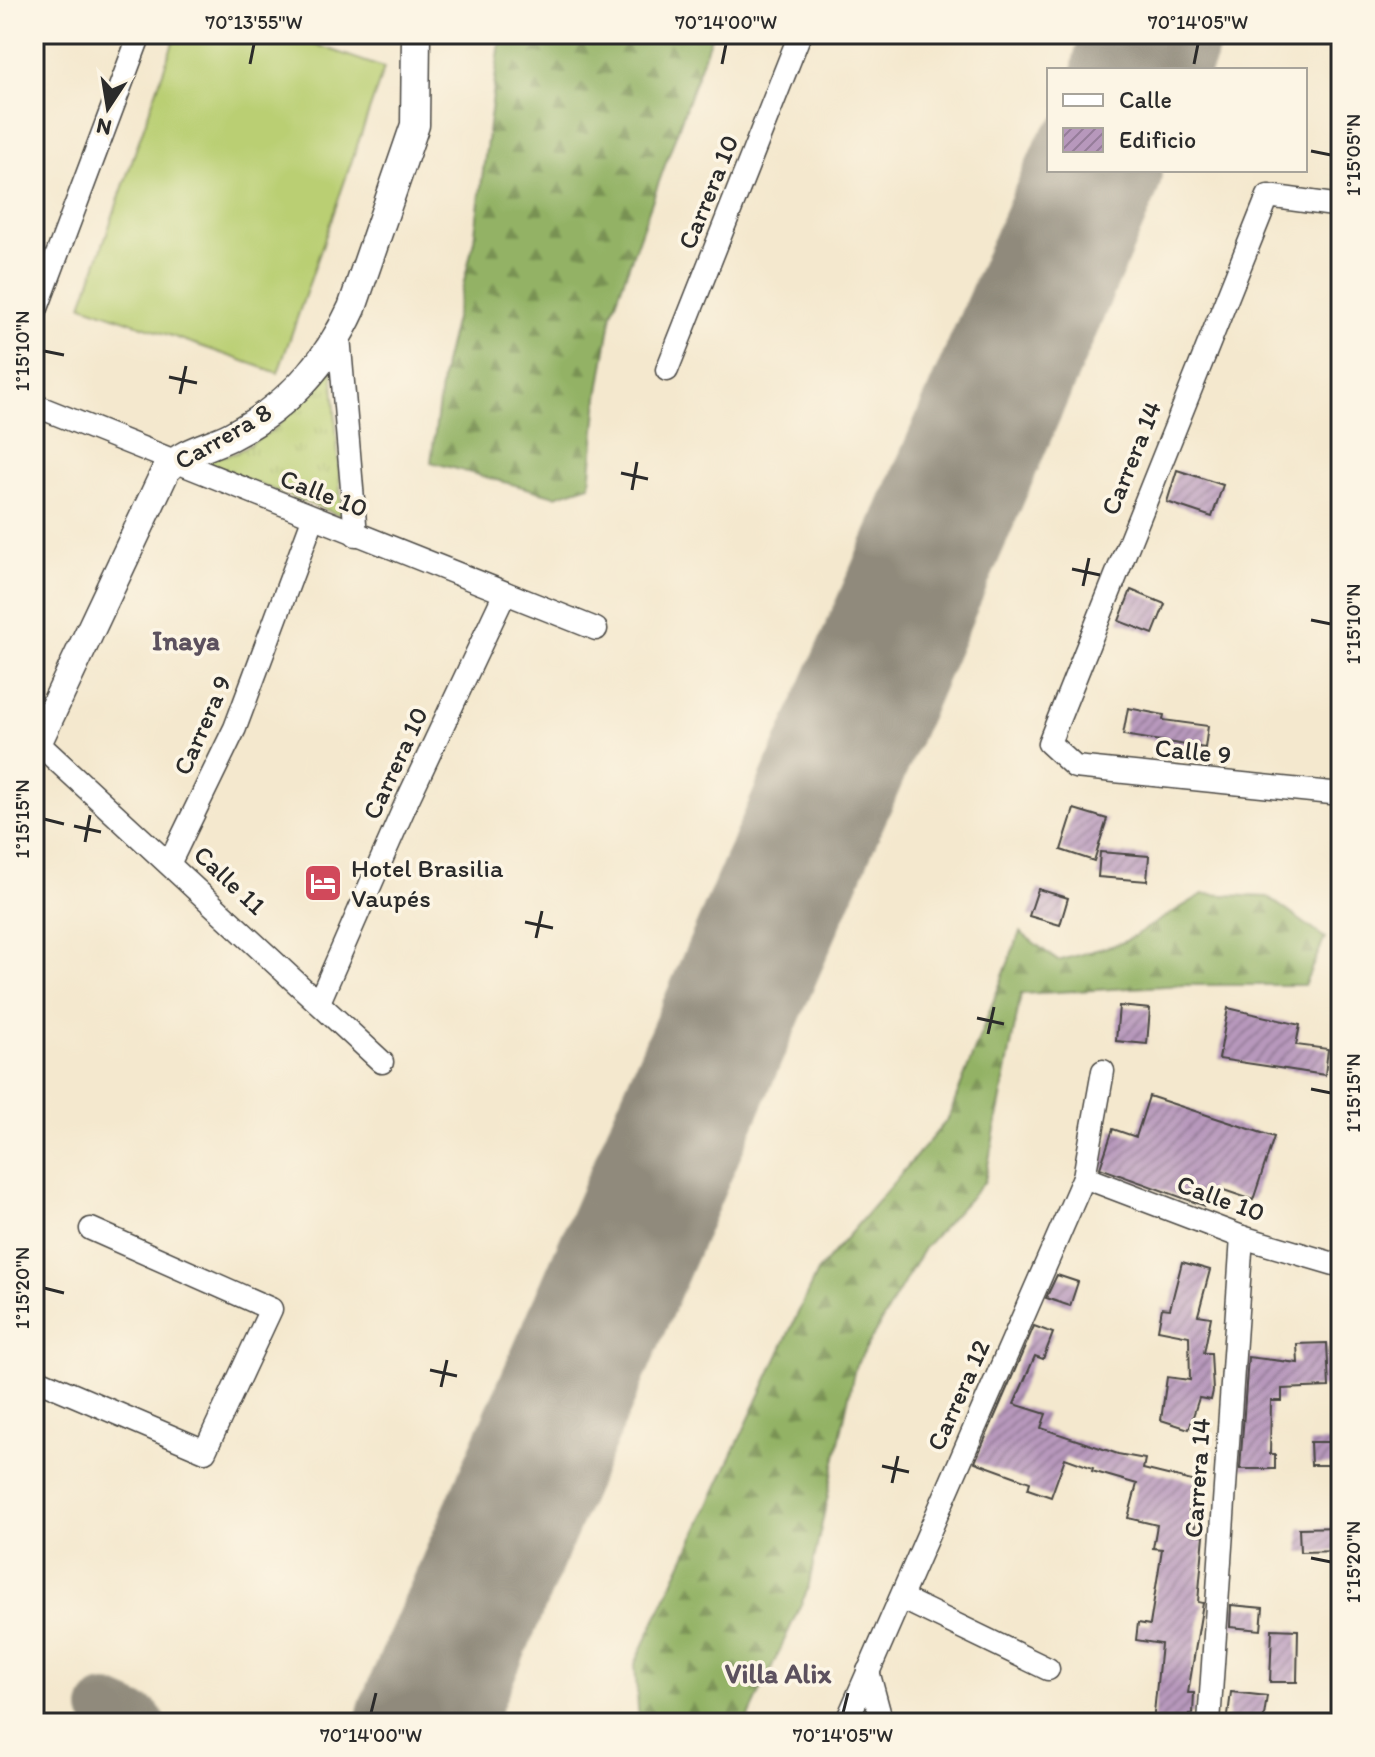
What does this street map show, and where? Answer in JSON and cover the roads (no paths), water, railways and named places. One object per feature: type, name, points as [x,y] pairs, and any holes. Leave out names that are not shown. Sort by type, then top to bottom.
[{"type":"street","points":[[34,316],[140,34]]},
{"type":"street","name":"Carrera 8","points":[[36,746],[159,482],[172,463],[229,437],[270,412],[323,362],[339,336],[352,308],[415,125],[416,34]]},
{"type":"street","name":"Carrera 10","points":[[667,370],[800,34]]},
{"type":"street","name":"Carrera 14","points":[[1049,743],[1268,196],[1341,206]]},
{"type":"street","points":[[339,336],[356,535]]},
{"type":"street","name":"Calle 10","points":[[34,405],[172,463],[596,629]]},
{"type":"street","name":"Carrera 9","points":[[170,862],[235,728],[313,519]]},
{"type":"street","name":"Carrera 10","points":[[319,1002],[408,799],[505,593]]},
{"type":"street","name":"Calle 9","points":[[1049,743],[1075,767],[1341,794]]},
{"type":"street","name":"Calle 11","points":[[36,746],[170,862],[382,1062]]},
{"type":"street","name":"Carrera 12","points":[[846,1723],[1084,1177],[1103,1071]]},
{"type":"street","name":"Calle 10","points":[[1084,1177],[1242,1237],[1341,1266]]},
{"type":"street","points":[[34,1378],[205,1451],[271,1309],[91,1229]]},
{"type":"street","name":"Carrera 14","points":[[1209,1723],[1242,1237]]},
{"type":"street","points":[[901,1598],[1048,1669]]},
{"type":"street","points":[[868,1671],[882,1723]]},
{"type":"place","name":"Hotel Brasilia Vaupés","points":[[323,883]]},
{"type":"district","name":"Inaya","points":[[186,640]]},
{"type":"district","name":"Villa Alix","points":[[778,1673]]}]
